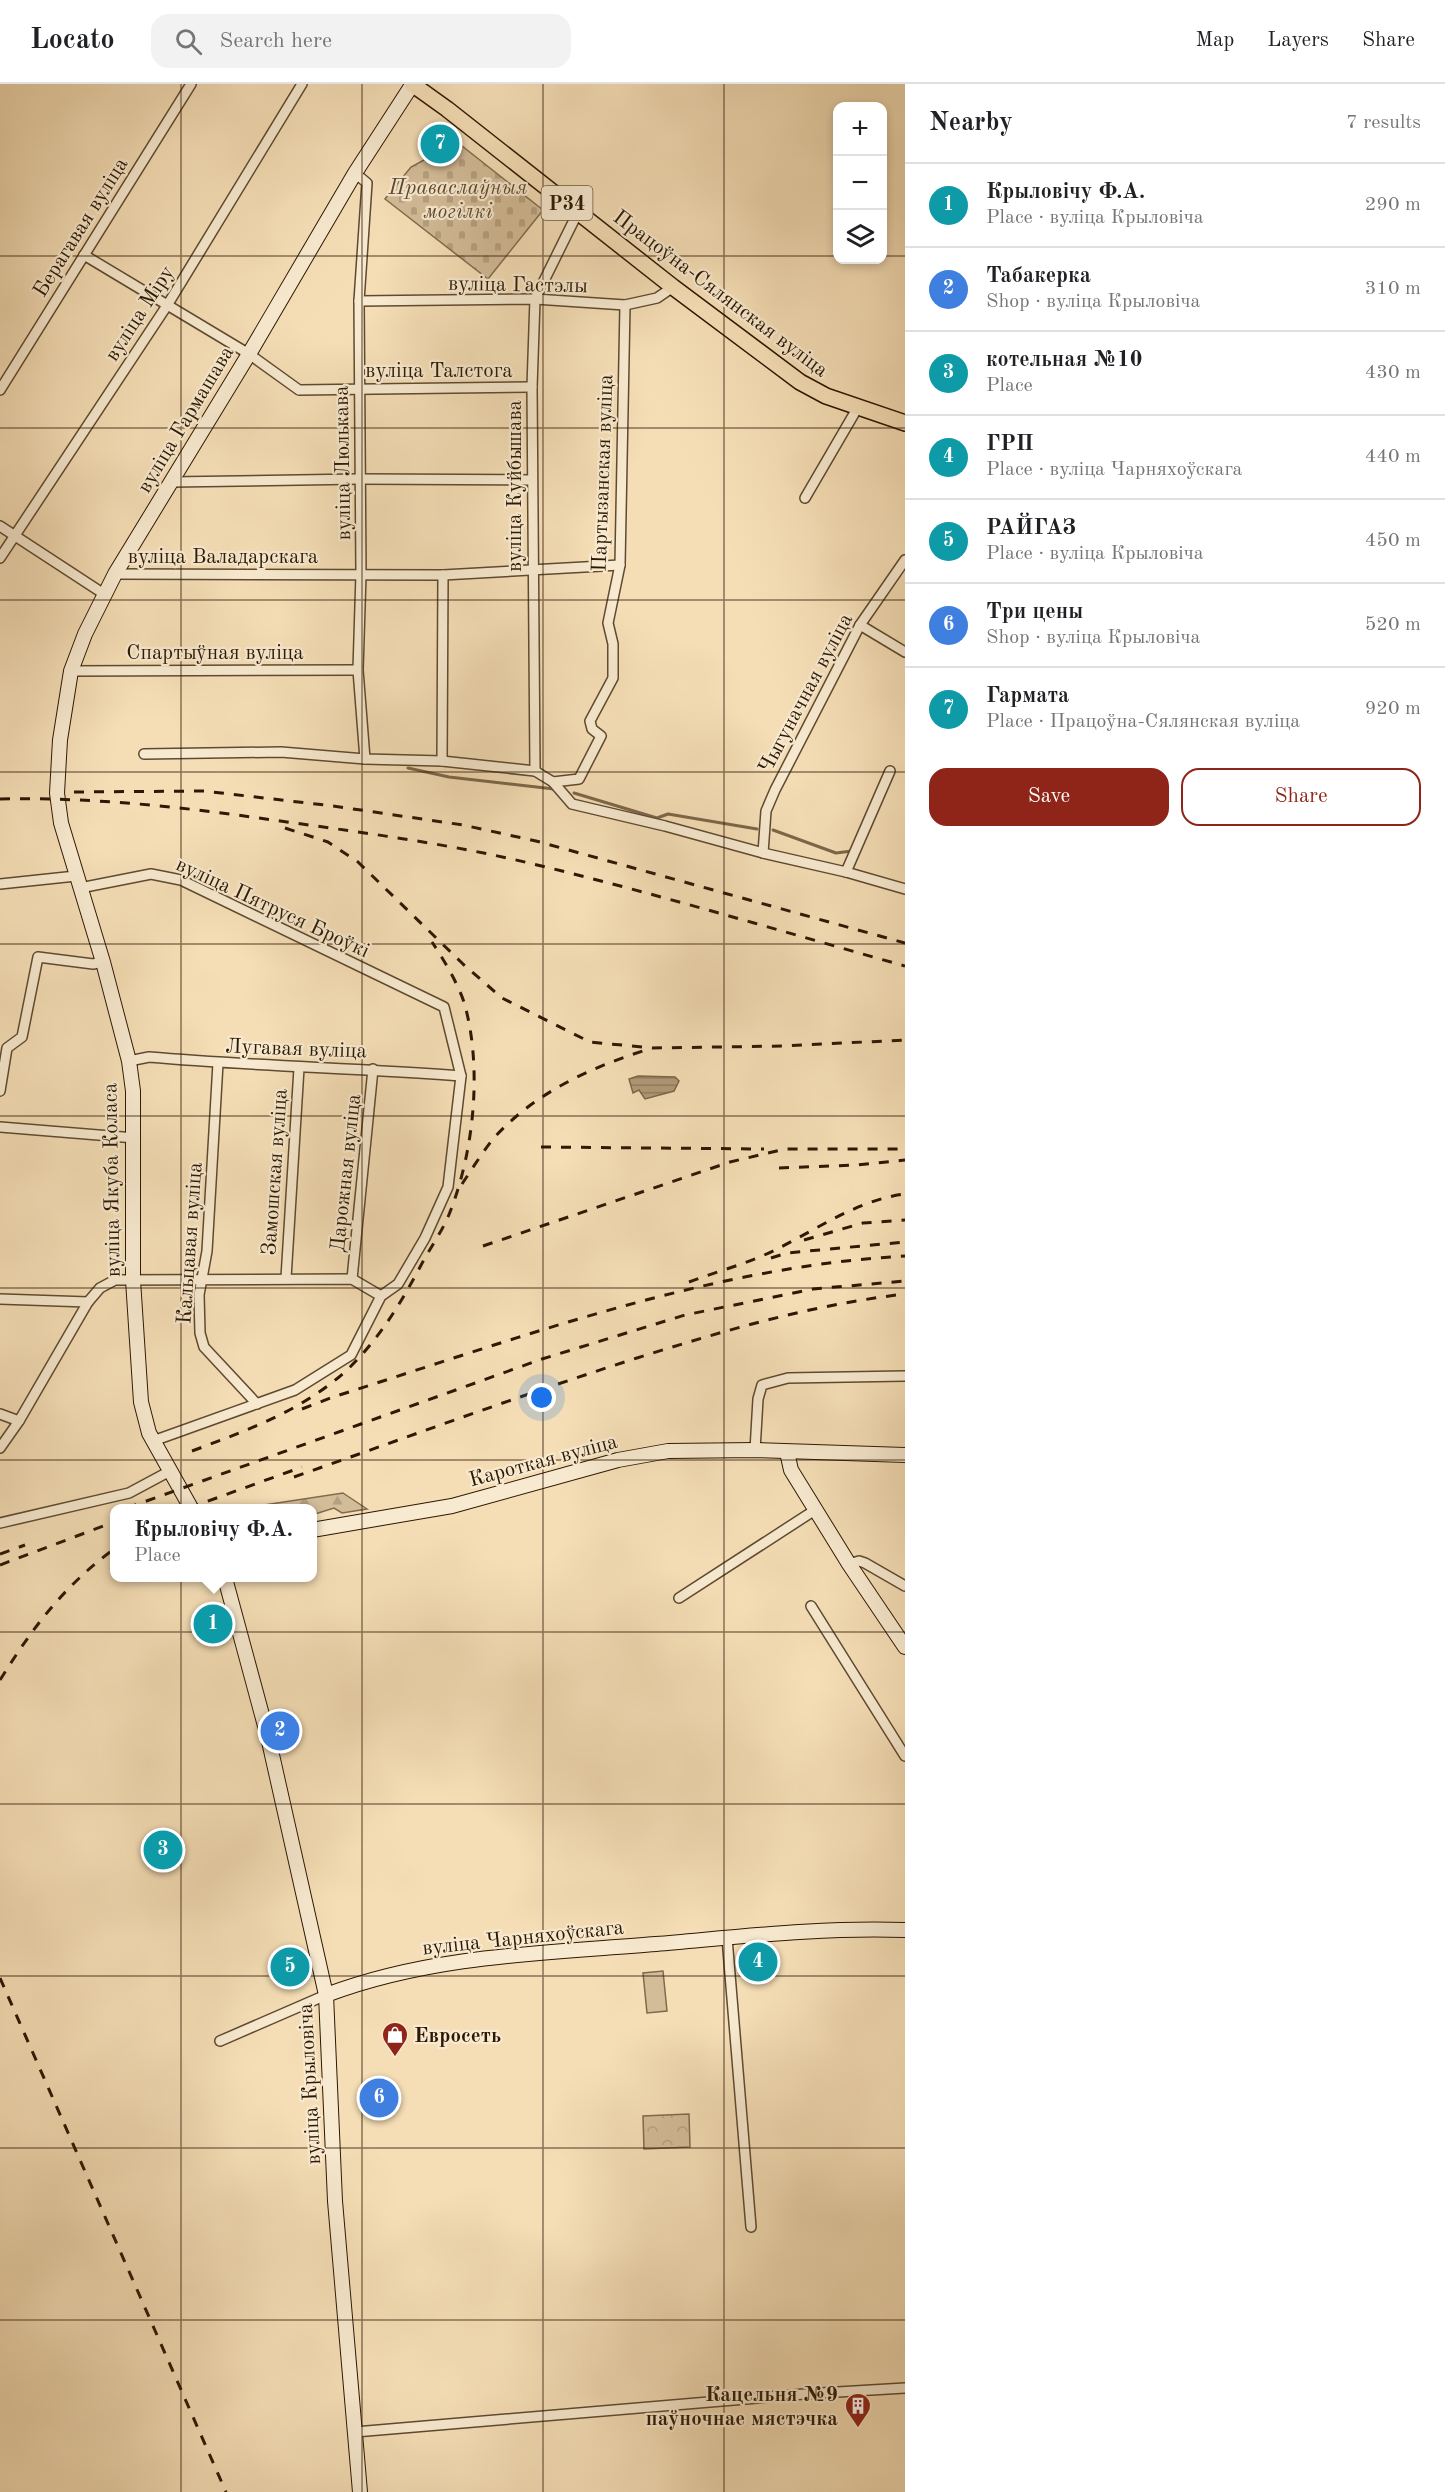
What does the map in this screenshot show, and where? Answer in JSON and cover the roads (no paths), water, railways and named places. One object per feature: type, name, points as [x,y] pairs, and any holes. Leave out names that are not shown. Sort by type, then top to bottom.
[{"type":"main road","name":"вуліца Гармашава","points":[[57,799],[60,740],[71,671],[104,594],[355,173],[412,84]]},
{"type":"main road","name":"Працоўна-Сялянская вуліца","points":[[412,84],[673,287],[800,382],[826,396],[905,423]]},
{"type":"main road","name":"вуліца Якуба Коласа","points":[[57,799],[61,823],[129,1060],[135,1138],[133,1280],[144,1419],[153,1442],[188,1504]]},
{"type":"main road","name":"Кароткая вуліца","points":[[317,1529],[452,1506],[645,1454],[691,1450],[754,1450],[905,1455]]},
{"type":"main road","points":[[787,1452],[791,1470],[815,1510],[905,1647]]},
{"type":"main road","name":"вуліца Крыловіча","points":[[226,1582],[268,1737],[326,1995],[336,2212],[360,2492]]},
{"type":"main road","name":"вуліца Чарняхоўскага","points":[[326,1995],[428,1965],[852,1928],[905,1930]]},
{"type":"street","name":"Берагавая вуліца","points":[[0,390],[190,84]]},
{"type":"street","name":"вуліца Міру","points":[[0,558],[168,304],[302,84]]},
{"type":"street","name":"вуліца Люлькава","points":[[355,173],[367,183],[359,301],[358,388],[361,574],[358,670],[365,759]]},
{"type":"street","name":"вуліца Куйбышава","points":[[535,771],[532,387],[535,299],[578,212]]},
{"type":"street","name":"вуліца Талстога","points":[[84,255],[249,354],[299,390],[532,387]]},
{"type":"street","name":"вуліца Гастэлы","points":[[359,301],[535,299],[626,305],[657,298],[673,287]]},
{"type":"street","name":"Партызанская вуліца","points":[[553,782],[579,779],[601,736],[592,729],[590,721],[613,678],[613,644],[608,623],[620,565],[626,305]]},
{"type":"street","points":[[805,498],[858,407]]},
{"type":"street","points":[[171,482],[359,479],[532,480]]},
{"type":"street","points":[[0,526],[104,594]]},
{"type":"street","name":"Чыгуначная вуліца","points":[[762,853],[766,811],[775,790],[860,625],[905,560]]},
{"type":"street","name":"вуліца Валадарскага","points":[[115,574],[443,575],[532,572],[620,565]]},
{"type":"street","points":[[442,761],[443,575]]},
{"type":"street","points":[[860,625],[905,652]]},
{"type":"street","name":"Спартыўная вуліца","points":[[71,671],[358,670]]},
{"type":"street","points":[[144,754],[281,752],[365,759],[442,761],[535,771],[553,782],[572,804],[846,872],[905,889]]},
{"type":"street","points":[[846,872],[890,771]]},
{"type":"street","name":"вуліца Пятруся Броўкі","points":[[0,884],[78,882],[151,874],[181,880],[444,1007],[461,1076]]},
{"type":"street","points":[[0,1091],[7,1048],[22,1037],[38,957],[93,964],[103,963]]},
{"type":"street","name":"Лугавая вуліца","points":[[129,1060],[149,1057],[299,1068],[373,1069],[461,1076]]},
{"type":"street","name":"Кальцавая вуліца","points":[[218,1063],[200,1333],[204,1347],[257,1404]]},
{"type":"street","name":"Замошская вуліца","points":[[286,1278],[299,1068]]},
{"type":"street","name":"Дарожная вуліца","points":[[352,1279],[373,1069]]},
{"type":"street","points":[[153,1442],[295,1390],[351,1355],[381,1296],[398,1284],[425,1238],[448,1187],[461,1076]]},
{"type":"street","points":[[0,1127],[135,1138]]},
{"type":"street","points":[[0,1448],[19,1421],[88,1302],[106,1283],[115,1280],[352,1279],[381,1296]]},
{"type":"street","points":[[0,1299],[88,1302]]},
{"type":"street","points":[[754,1450],[758,1399],[762,1385],[788,1378],[905,1376]]},
{"type":"street","points":[[0,1414],[19,1421]]},
{"type":"street","points":[[0,1523],[129,1493],[170,1471]]},
{"type":"street","points":[[679,1598],[815,1510]]},
{"type":"street","points":[[849,1564],[859,1561],[865,1563],[905,1587]]},
{"type":"street","points":[[811,1606],[905,1756]]},
{"type":"street","points":[[727,1938],[751,2227]]},
{"type":"street","points":[[220,2041],[326,1995]]},
{"type":"street","points":[[355,2432],[804,2394],[905,2388]]},
{"type":"waterway","points":[[408,768],[449,777],[554,789]]},
{"type":"waterway","points":[[574,793],[657,818],[668,814],[757,829]]},
{"type":"waterway","points":[[773,830],[836,853],[852,851]]},
{"type":"railway","points":[[74,792],[204,791],[333,806],[463,825],[536,841],[905,943]]},
{"type":"railway","points":[[0,799],[103,801],[171,807],[337,829],[466,850],[623,887],[905,966]]},
{"type":"railway","points":[[285,828],[328,842],[358,862],[463,964],[502,998],[590,1042],[652,1048],[783,1046],[905,1040]]},
{"type":"railway","points":[[192,1451],[274,1418],[313,1396],[348,1369],[388,1322],[448,1217],[457,1192],[469,1139],[473,1111],[473,1055],[464,1002],[450,971],[432,942]]},
{"type":"railway","points":[[462,1184],[493,1139],[526,1109],[563,1084],[583,1074],[646,1050]]},
{"type":"railway","points":[[541,1147],[764,1149]]},
{"type":"railway","points":[[483,1246],[730,1162],[785,1149],[905,1149]]},
{"type":"railway","points":[[779,1168],[857,1165],[905,1160]]},
{"type":"railway","points":[[689,1282],[767,1254],[871,1202],[905,1194]]},
{"type":"railway","points":[[804,1240],[863,1223],[905,1220]]},
{"type":"railway","points":[[771,1258],[787,1253],[905,1242]]},
{"type":"railway","points":[[302,1409],[333,1397],[615,1308],[758,1274],[831,1263],[905,1256]]},
{"type":"railway","points":[[138,1504],[542,1359],[685,1315],[813,1289],[905,1281]]},
{"type":"railway","points":[[294,1477],[550,1387],[703,1338],[802,1312],[905,1294]]},
{"type":"railway","points":[[200,1504],[302,1467]]},
{"type":"railway","points":[[0,1565],[110,1524]]},
{"type":"railway","points":[[0,1554],[25,1545]]},
{"type":"railway","points":[[0,1680],[51,1608],[80,1578],[110,1552]]},
{"type":"railway","points":[[0,1978],[226,2492]]},
{"type":"place","name":"Гармата","points":[[440,144]]},
{"type":"place","name":"Крыловічу Ф.А.","points":[[213,1624]]},
{"type":"place","name":"Табакерка","points":[[280,1731]]},
{"type":"place","name":"котельная №10","points":[[163,1850]]},
{"type":"place","name":"ГРП","points":[[758,1962]]},
{"type":"place","name":"РАЙГАЗ","points":[[290,1967]]},
{"type":"place","name":"Евросеть","points":[[395,2058]]},
{"type":"place","name":"Три цены","points":[[379,2098]]},
{"type":"place","name":"Кацельня №9 паўночнае мястэчка","points":[[858,2429]]},
{"type":"park label","name":"Праваслаўныя могілкі","points":[[458,199]]}]
